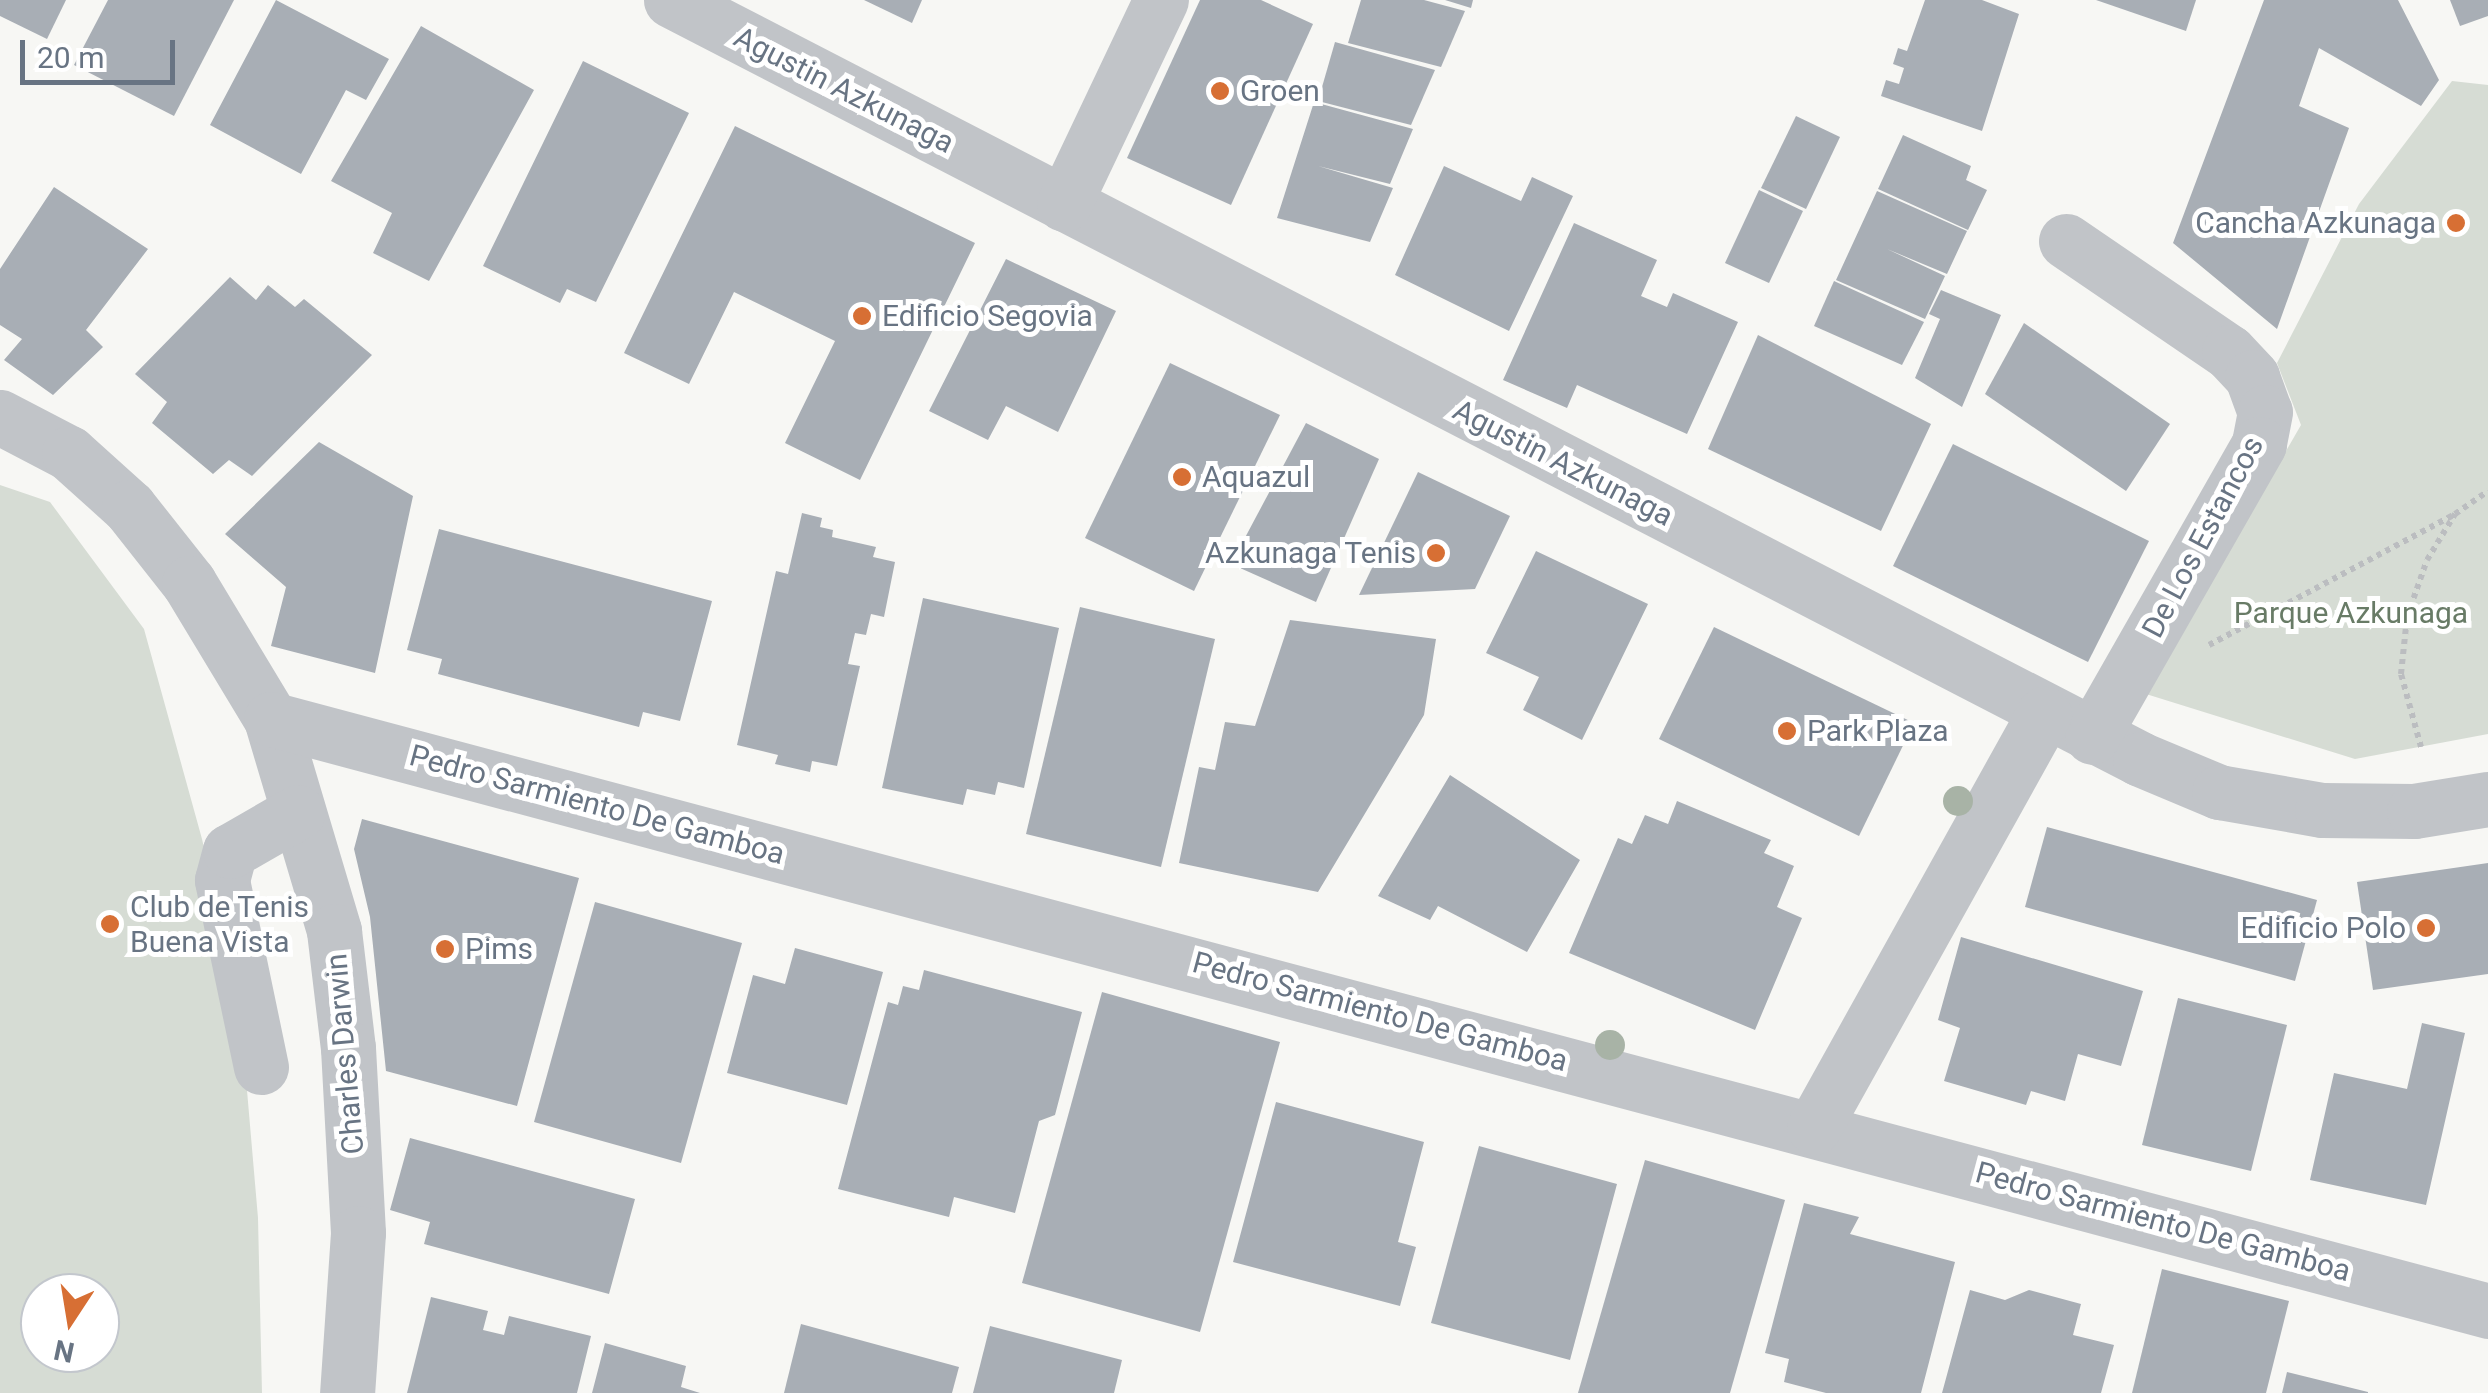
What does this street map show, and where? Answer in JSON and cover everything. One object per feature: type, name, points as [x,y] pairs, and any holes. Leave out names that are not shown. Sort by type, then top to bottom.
[{"type":"street","name":"Agustin Azkunaga","points":[[671,0],[2092,737],[2219,792],[2322,810],[2414,811],[2488,799]]},
{"type":"street","points":[[1064,204],[1162,0]]},
{"type":"street","name":"De Los Estancos","points":[[2066,241],[2228,352],[2252,377],[2266,412],[2258,444],[2092,737]]},
{"type":"street","name":"Charles Darwin","points":[[0,416],[69,454],[130,507],[190,583],[271,719],[334,931],[348,1048],[358,1234],[347,1393]]},
{"type":"street","points":[[1814,1127],[2044,714]]},
{"type":"street","name":"Pedro Sarmiento De Gamboa","points":[[271,719],[1814,1127],[2488,1311]]},
{"type":"street","points":[[261,1067],[222,880],[230,851],[298,812]]},
{"type":"path","points":[[2194,652],[2454,514],[2488,491]]},
{"type":"path","points":[[2421,746],[2401,674],[2407,617],[2427,560],[2454,514]]},
{"type":"green space","name":"Parque Azkunaga","points":[[2452,81],[2488,85],[2488,734],[2355,759],[2146,694],[2301,425],[2277,363],[2359,204]]},
{"type":"green space","name":"Club de Tenis Buena Vista","points":[[0,485],[50,502],[144,629],[202,839],[240,1009],[258,1218],[262,1393],[0,1393]]},
{"type":"building","points":[[0,0],[66,0],[47,39],[0,16]]},
{"type":"building","points":[[108,0],[234,0],[174,116],[74,65]]},
{"type":"building","points":[[276,0],[389,59],[366,100],[346,90],[301,174],[210,125]]},
{"type":"building","points":[[864,0],[922,0],[912,23]]},
{"type":"building","name":"Groen","points":[[1200,0],[1261,0],[1313,24],[1231,205],[1127,158]]},
{"type":"building","points":[[1361,0],[1424,0],[1465,11],[1441,67],[1348,43]]},
{"type":"building","points":[[1445,0],[1473,0],[1471,8]]},
{"type":"building","points":[[1925,0],[1982,0],[2019,14],[1982,131],[1881,96],[1886,80],[1899,84],[1904,68],[1893,64],[1898,48],[1907,51]]},
{"type":"building","points":[[2096,0],[2196,0],[2186,31]]},
{"type":"building","points":[[2264,0],[2398,0],[2439,80],[2421,106],[2319,48],[2299,106],[2349,128],[2277,329],[2173,243]]},
{"type":"building","points":[[2450,0],[2488,0],[2488,16],[2460,26]]},
{"type":"building","points":[[421,26],[534,90],[429,281],[373,253],[392,213],[331,181]]},
{"type":"building","points":[[1335,42],[1435,70],[1411,125],[1318,101]]},
{"type":"building","points":[[583,61],[689,113],[596,302],[567,289],[560,303],[483,266]]},
{"type":"building","points":[[1314,102],[1413,129],[1390,184],[1318,166],[1393,188],[1370,242],[1277,218]]},
{"type":"building","points":[[1796,116],[1840,137],[1806,209],[1761,188]]},
{"type":"building","name":"Edificio Segovia","points":[[735,126],[975,243],[860,480],[785,443],[835,341],[734,292],[689,384],[624,353]]},
{"type":"building","points":[[1903,135],[1971,166],[1966,180],[1987,190],[1968,230],[1878,189]]},
{"type":"building","points":[[1444,166],[1521,201],[1532,177],[1573,196],[1509,331],[1395,275]]},
{"type":"building","points":[[54,187],[148,249],[86,330],[103,347],[53,395],[4,360],[22,339],[0,325],[0,269]]},
{"type":"building","points":[[1759,190],[1803,211],[1769,283],[1725,263]]},
{"type":"building","points":[[1877,191],[1967,231],[1947,274],[1887,249],[1945,276],[1925,319],[1836,280]]},
{"type":"building","points":[[1574,223],[1657,260],[1641,296],[1667,307],[1673,293],[1738,322],[1687,434],[1577,385],[1567,408],[1503,380]]},
{"type":"building","points":[[1006,259],[1116,311],[1058,432],[1006,406],[988,440],[929,411]]},
{"type":"building","points":[[230,277],[256,300],[268,285],[295,307],[304,299],[372,355],[252,476],[229,460],[213,474],[152,423],[167,402],[135,374]]},
{"type":"building","points":[[1834,281],[1924,322],[1902,365],[1814,326]]},
{"type":"building","points":[[1941,290],[2001,315],[1962,407],[1915,378],[1940,319],[1929,314]]},
{"type":"building","points":[[2024,323],[2170,424],[2126,491],[1985,394]]},
{"type":"building","points":[[1758,335],[1931,424],[1881,531],[1708,449]]},
{"type":"building","name":"Aquazul","points":[[1170,363],[1280,415],[1194,591],[1085,538]]},
{"type":"building","points":[[1306,423],[1379,459],[1316,602],[1231,564]]},
{"type":"building","points":[[319,442],[413,496],[375,673],[271,646],[286,587],[225,534]]},
{"type":"building","points":[[1953,444],[2149,541],[2088,662],[1893,566]]},
{"type":"building","name":"Azkunaga Tenis","points":[[1418,472],[1510,516],[1475,589],[1359,595]]},
{"type":"building","points":[[802,513],[822,518],[820,527],[833,530],[832,537],[876,547],[873,557],[895,562],[884,617],[871,614],[866,635],[855,633],[848,664],[860,666],[837,766],[812,761],[810,772],[775,764],[778,755],[737,745],[776,571],[788,574]]},
{"type":"building","points":[[439,529],[712,601],[680,721],[643,712],[639,727],[438,674],[442,659],[407,650]]},
{"type":"building","points":[[1536,551],[1648,604],[1582,740],[1523,710],[1539,677],[1486,653]]},
{"type":"building","points":[[923,598],[1059,628],[1024,788],[998,782],[995,795],[967,789],[963,805],[882,788]]},
{"type":"building","points":[[1080,607],[1215,639],[1161,867],[1026,834]]},
{"type":"building","points":[[1290,620],[1436,639],[1424,715],[1318,892],[1179,863],[1199,767],[1215,770],[1225,722],[1255,726]]},
{"type":"building","name":"Park Plaza","points":[[1714,627],[1914,723],[1859,836],[1659,739]]},
{"type":"building","points":[[1450,775],[1580,860],[1527,952],[1438,906],[1430,920],[1378,896]]},
{"type":"building","points":[[1677,801],[1771,840],[1764,853],[1794,866],[1777,907],[1802,918],[1755,1030],[1569,953],[1618,838],[1632,844],[1645,815],[1668,824]]},
{"type":"building","points":[[362,819],[579,878],[517,1106],[386,1071],[370,917],[354,849]]},
{"type":"building","points":[[2047,827],[2317,900],[2295,981],[2025,907]]},
{"type":"building","name":"Edificio Polo","points":[[2488,863],[2488,974],[2373,990],[2357,882]]},
{"type":"building","points":[[595,902],[742,943],[681,1163],[534,1122]]},
{"type":"building","points":[[1961,937],[2143,991],[2121,1066],[2078,1054],[2065,1101],[2031,1091],[2026,1105],[1944,1081],[1960,1028],[1938,1020]]},
{"type":"building","points":[[795,948],[883,972],[847,1105],[727,1073],[753,975],[785,984]]},
{"type":"building","points":[[924,970],[1082,1012],[1055,1115],[1039,1121],[1015,1213],[954,1197],[949,1217],[838,1189],[888,1002],[898,1005],[903,986],[919,990]]},
{"type":"building","points":[[1102,992],[1280,1042],[1200,1332],[1022,1283]]},
{"type":"building","points":[[2178,998],[2287,1025],[2251,1171],[2142,1145]]},
{"type":"building","points":[[2422,1023],[2465,1033],[2426,1205],[2310,1180],[2334,1073],[2407,1089]]},
{"type":"building","points":[[1276,1102],[1424,1142],[1398,1242],[1416,1247],[1400,1306],[1233,1262]]},
{"type":"building","points":[[410,1138],[635,1199],[609,1294],[424,1244],[430,1222],[390,1210]]},
{"type":"building","points":[[1479,1146],[1617,1184],[1570,1360],[1431,1323]]},
{"type":"building","points":[[1645,1160],[1785,1200],[1730,1393],[1578,1393]]},
{"type":"building","points":[[1804,1203],[1859,1217],[1850,1234],[1955,1262],[1921,1393],[1826,1393],[1784,1382],[1789,1359],[1765,1353]]},
{"type":"building","points":[[2162,1269],[2289,1301],[2266,1393],[2132,1393]]},
{"type":"building","points":[[1970,1290],[2005,1300],[2029,1290],[2081,1304],[2073,1335],[2114,1345],[2101,1393],[1942,1393]]},
{"type":"building","points":[[431,1297],[488,1311],[483,1330],[504,1335],[509,1316],[591,1336],[577,1393],[407,1393]]},
{"type":"building","points":[[801,1324],[959,1367],[952,1393],[784,1393]]},
{"type":"building","points":[[990,1326],[1122,1360],[1114,1393],[973,1393]]},
{"type":"building","points":[[605,1343],[686,1366],[681,1387],[700,1393],[592,1393]]},
{"type":"building","points":[[2287,1372],[2368,1392],[2368,1393],[2282,1393]]},
{"type":"place","name":"Groen","points":[[1220,91]]},
{"type":"place","name":"Cancha Azkunaga","points":[[2456,223]]},
{"type":"place","name":"Edificio Segovia","points":[[862,316]]},
{"type":"place","name":"Aquazul","points":[[1182,477]]},
{"type":"place","name":"Azkunaga Tenis","points":[[1436,553]]},
{"type":"place","name":"Park Plaza","points":[[1787,731]]},
{"type":"place","name":"Club de Tenis Buena Vista","points":[[110,924]]},
{"type":"place","name":"Edificio Polo","points":[[2426,928]]},
{"type":"place","name":"Pims","points":[[445,949]]}]
